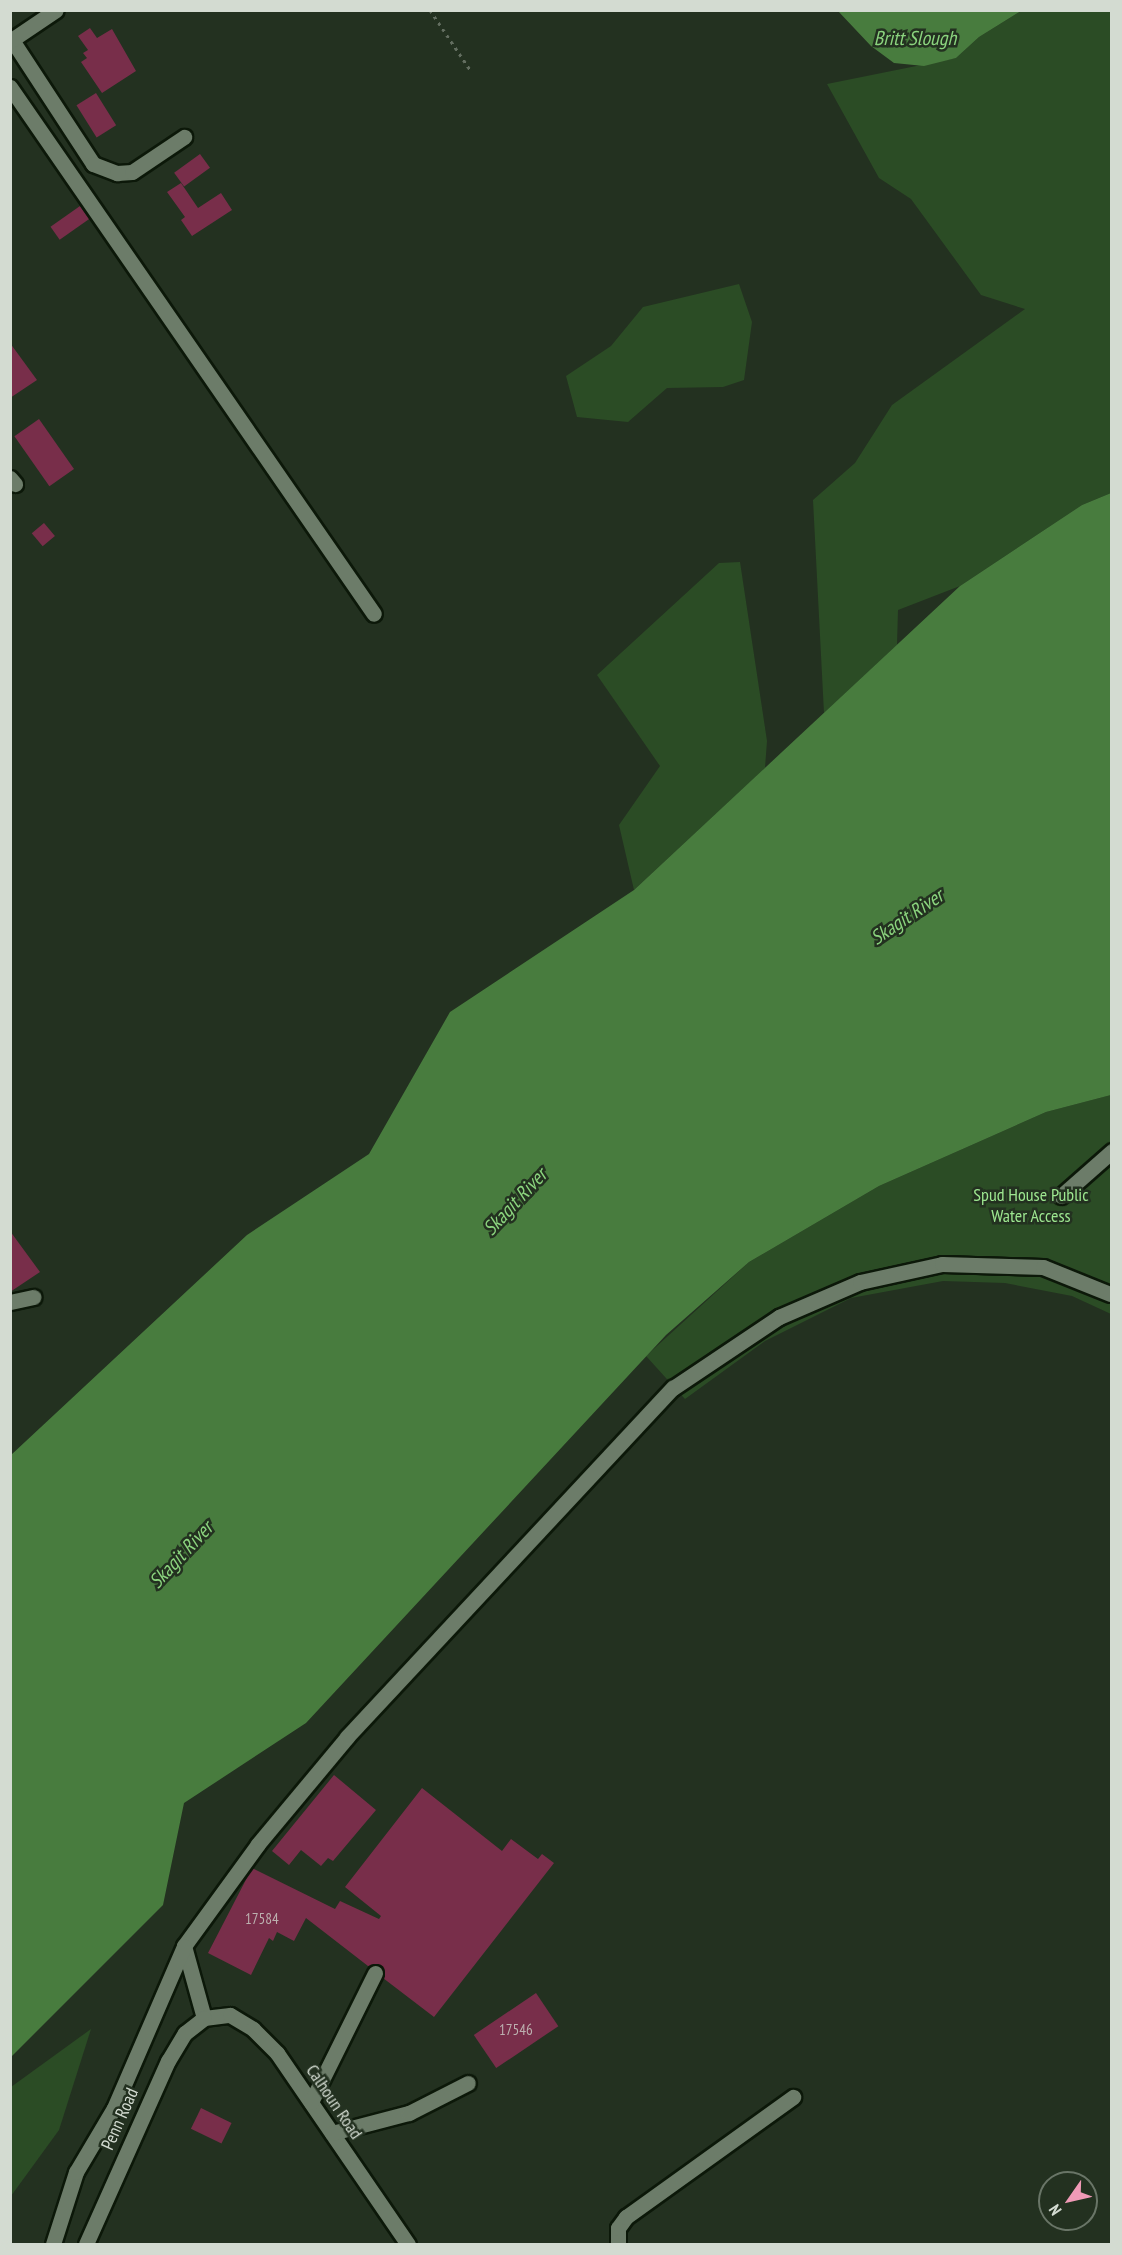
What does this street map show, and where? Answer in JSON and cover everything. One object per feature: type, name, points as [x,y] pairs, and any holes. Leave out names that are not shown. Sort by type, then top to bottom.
[{"type":"street","points":[[56,10],[11,41],[93,164],[117,173],[132,172],[184,137]]},
{"type":"street","points":[[10,87],[374,614]]},
{"type":"street","points":[[1061,1196],[1112,1151]]},
{"type":"street","points":[[53,2244],[76,2172],[114,2108],[184,1946],[258,1844],[346,1737],[673,1388],[702,1366],[779,1317],[860,1282],[942,1264],[1043,1267],[1110,1294]]},
{"type":"street","points":[[10,1302],[33,1297]]},
{"type":"street","points":[[184,1946],[204,2018]]},
{"type":"street","points":[[311,2102],[375,1973]]},
{"type":"street","name":"Calhoun Road","points":[[204,2018],[230,2015],[254,2029],[277,2053],[408,2244]]},
{"type":"street","name":"Penn Road","points":[[86,2244],[168,2061],[185,2033],[204,2018]]},
{"type":"street","points":[[332,2133],[419,2110],[468,2083]]},
{"type":"street","points":[[618,2244],[618,2228],[626,2217],[793,2097]]},
{"type":"path","points":[[430,10],[471,71]]},
{"type":"green space","points":[[1021,11],[1111,11],[1111,493],[1082,505],[960,586],[898,610],[897,645],[824,713],[813,500],[855,463],[892,405],[1025,309],[981,295],[911,199],[879,178],[827,84],[956,58],[979,37]]},
{"type":"green space","points":[[739,284],[752,322],[744,380],[723,387],[667,388],[628,422],[577,417],[566,376],[611,346],[643,307]]},
{"type":"green space","points":[[740,562],[767,741],[765,768],[634,890],[619,825],[660,766],[597,675],[719,563]]},
{"type":"green space","name":"Spud House Public Water Access","points":[[1111,1095],[1111,1314],[1072,1296],[1005,1283],[943,1281],[851,1298],[765,1341],[685,1399],[646,1356],[749,1262],[879,1186],[1046,1112]]},
{"type":"green space","points":[[91,2029],[59,2130],[11,2196],[11,2087]]},
{"type":"water","name":"Britt Slough","points":[[838,11],[1021,11],[979,37],[956,58],[924,66],[894,63],[871,46]]},
{"type":"water","name":"Skagit River","points":[[1111,493],[1111,1095],[1046,1112],[879,1186],[749,1262],[666,1335],[306,1723],[184,1803],[163,1905],[11,2057],[11,1455],[247,1235],[369,1154],[450,1012],[634,890],[960,586],[1082,505]]},
{"type":"building","points":[[90,28],[97,38],[112,29],[136,71],[102,93],[81,62],[87,58],[83,53],[88,50],[78,36]]},
{"type":"building","points":[[96,93],[116,125],[97,137],[76,105]]},
{"type":"building","points":[[200,154],[210,168],[184,187],[174,173]]},
{"type":"building","points":[[181,183],[198,208],[221,193],[232,210],[192,236],[181,220],[185,217],[167,192]]},
{"type":"building","points":[[80,206],[89,219],[60,240],[51,227]]},
{"type":"building","points":[[10,343],[37,380],[10,398]]},
{"type":"building","points":[[39,419],[74,469],[49,486],[14,436]]},
{"type":"building","points":[[44,523],[55,536],[43,546],[32,533]]},
{"type":"building","points":[[10,1231],[40,1272],[10,1292]]},
{"type":"building","points":[[334,1775],[376,1810],[333,1861],[328,1858],[321,1866],[301,1850],[289,1865],[272,1851]]},
{"type":"building","points":[[422,1788],[502,1851],[511,1839],[538,1859],[542,1854],[554,1863],[434,2017],[383,1978],[380,1965],[368,1966],[306,1918],[294,1941],[277,1932],[273,1941],[269,1938],[251,1975],[208,1953],[252,1868],[335,1909],[340,1901],[379,1919],[381,1916],[345,1887]]},
{"type":"building","points":[[536,1993],[558,2026],[496,2068],[474,2035]]},
{"type":"building","points":[[201,2108],[232,2123],[221,2144],[191,2129]]}]
